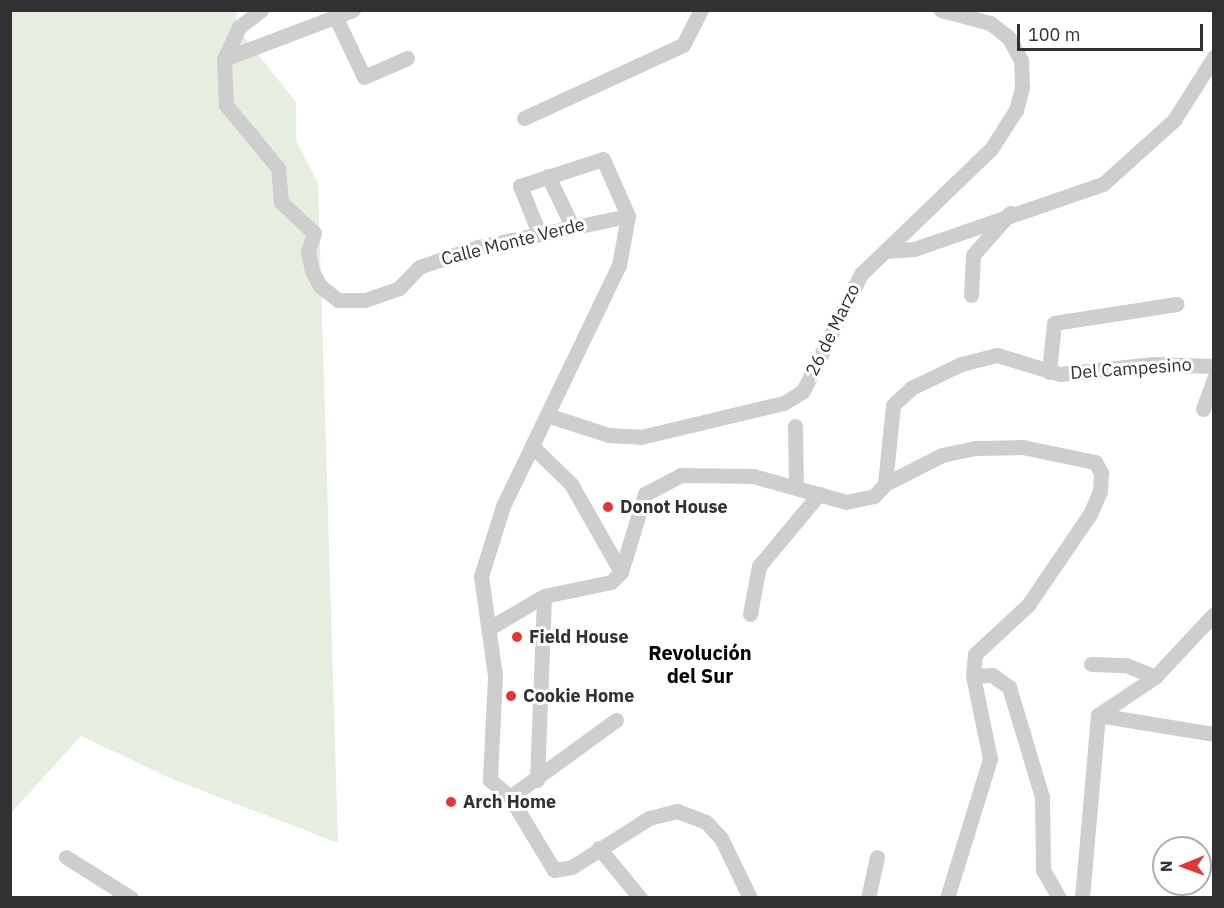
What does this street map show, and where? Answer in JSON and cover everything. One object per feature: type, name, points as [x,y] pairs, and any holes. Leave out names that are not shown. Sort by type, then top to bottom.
[{"type":"street","points":[[224,59],[239,27],[261,10]]},
{"type":"street","points":[[224,59],[353,10]]},
{"type":"street","points":[[524,118],[683,45],[701,10]]},
{"type":"street","name":"26 de Marzo","points":[[549,416],[608,435],[641,437],[795,399],[812,376],[853,285],[991,149],[1022,87],[1021,60],[1008,37],[990,23],[941,10]]},
{"type":"street","points":[[336,18],[363,77],[407,58]]},
{"type":"street","points":[[886,251],[914,249],[1010,213],[1082,195],[1134,161],[1193,97],[1214,57]]},
{"type":"street","name":"Calle Monte Verde","points":[[224,59],[226,105],[278,168],[281,202],[314,233],[308,252],[312,272],[338,300],[364,300],[399,288],[426,264],[539,233],[628,216]]},
{"type":"street","points":[[539,233],[520,186],[603,159],[628,216],[627,235],[615,274],[549,416],[532,446],[487,547],[482,576],[491,627],[490,780],[510,797],[554,870],[572,867],[599,848],[663,812],[692,815],[721,838],[750,897]]},
{"type":"street","points":[[548,176],[572,226]]},
{"type":"street","points":[[971,295],[973,255],[1010,213]]},
{"type":"street","points":[[1049,372],[1054,323],[1177,304]]},
{"type":"street","name":"Del Campesino","points":[[885,484],[889,418],[902,394],[982,357],[1013,357],[1049,372],[1214,366]]},
{"type":"street","points":[[1203,409],[1214,378]]},
{"type":"street","points":[[795,426],[796,488]]},
{"type":"street","points":[[491,627],[544,596],[611,582],[621,573],[637,506],[645,494],[668,478],[721,473],[859,501],[885,484],[942,455],[999,445],[1081,456],[1101,473],[1090,514],[1028,604],[975,654],[973,676],[990,759],[947,897]]},
{"type":"street","points":[[532,446],[571,484],[621,573]]},
{"type":"street","points":[[750,614],[759,566],[819,494]]},
{"type":"street","points":[[537,780],[544,596]]},
{"type":"street","points":[[1098,715],[1155,677],[1214,614]]},
{"type":"street","points":[[1091,664],[1125,665],[1155,677]]},
{"type":"street","points":[[973,676],[992,675],[1009,687],[1042,797],[1043,870],[1056,895]]},
{"type":"street","points":[[1098,715],[1214,734]]},
{"type":"street","points":[[1082,897],[1098,715]]},
{"type":"street","points":[[510,797],[537,780],[616,720]]},
{"type":"street","points":[[599,848],[640,897]]},
{"type":"street","points":[[66,857],[131,897]]},
{"type":"street","points":[[868,897],[877,857]]},
{"type":"shaded area","points":[[11,11],[237,11],[236,27],[296,102],[296,140],[318,183],[338,843],[172,779],[81,736],[11,813]]},
{"type":"place","name":"Donot House","points":[[608,507]]},
{"type":"place","name":"Field House","points":[[517,637]]},
{"type":"place","name":"Cookie Home","points":[[511,696]]},
{"type":"place","name":"Arch Home","points":[[451,802]]},
{"type":"district","name":"Revolución del Sur","points":[[700,664]]}]
